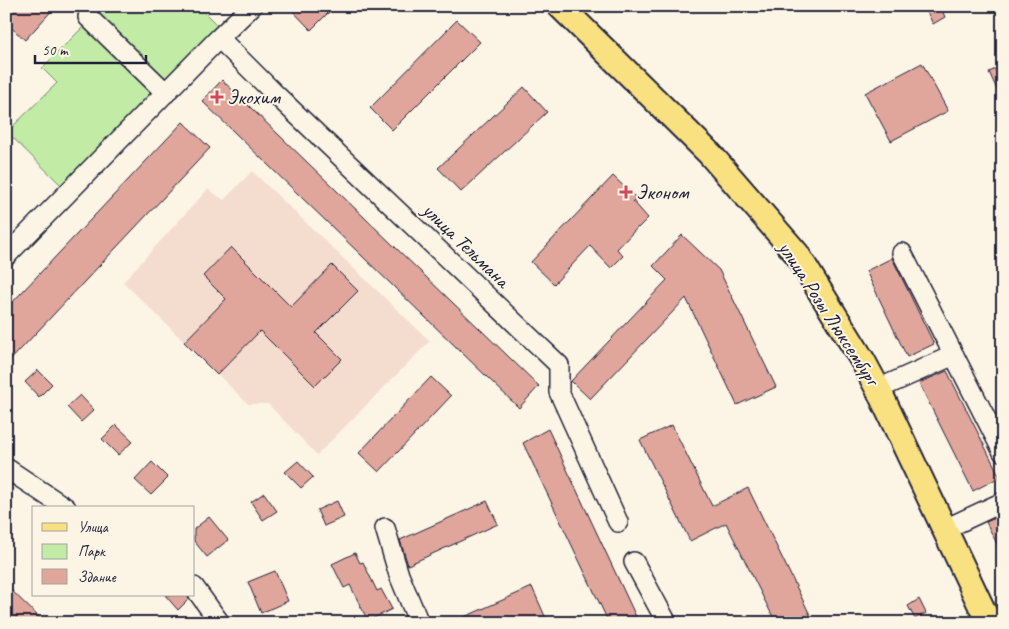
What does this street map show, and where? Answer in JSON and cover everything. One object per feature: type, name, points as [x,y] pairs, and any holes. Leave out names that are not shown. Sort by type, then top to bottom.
[{"type":"main road","name":"улица Розы Люксембург","points":[[560,6],[710,154],[797,254],[863,361],[878,389],[989,623]]},
{"type":"street","points":[[6,256],[252,6]]},
{"type":"street","points":[[88,17],[166,93]]},
{"type":"street","name":"улица Тельмана","points":[[219,38],[280,99],[560,365],[559,392],[618,522]]},
{"type":"street","points":[[902,253],[1003,452]]},
{"type":"street","points":[[878,389],[954,354]]},
{"type":"street","points":[[6,468],[63,506]]},
{"type":"street","points":[[945,529],[1003,502]]},
{"type":"street","points":[[385,528],[399,575],[419,623]]},
{"type":"street","points":[[634,562],[667,623]]},
{"type":"street","points":[[195,588],[220,623]]},
{"type":"shaded area","points":[[252,171],[430,341],[317,455],[268,404],[248,404],[123,282],[208,189],[224,200]]},
{"type":"green space","points":[[104,6],[198,6],[220,28],[167,83],[96,14]]},
{"type":"green space","points":[[86,24],[155,92],[62,186],[7,132],[57,83],[42,68]]},
{"type":"building","points":[[19,6],[56,6],[25,40],[6,23],[6,20]]},
{"type":"building","points":[[288,6],[335,6],[311,30]]},
{"type":"building","points":[[924,6],[940,6],[945,17],[933,24]]},
{"type":"building","points":[[457,20],[480,42],[392,130],[370,108]]},
{"type":"building","points":[[922,63],[948,111],[891,141],[865,93]]},
{"type":"building","points":[[1003,66],[1003,103],[989,72]]},
{"type":"building","points":[[222,80],[539,386],[519,408],[202,101]]},
{"type":"building","points":[[524,87],[547,112],[461,192],[438,168]]},
{"type":"building","points":[[183,122],[210,148],[6,365],[6,309]]},
{"type":"building","points":[[613,176],[636,198],[633,201],[648,218],[617,249],[623,256],[611,268],[590,246],[554,284],[531,262]]},
{"type":"building","points":[[682,235],[719,270],[776,387],[737,405],[686,298],[590,399],[571,381],[667,280],[653,266]]},
{"type":"building","points":[[231,247],[291,307],[332,265],[358,291],[316,333],[342,359],[315,386],[260,331],[217,375],[184,342],[226,299],[203,276]]},
{"type":"building","points":[[892,258],[934,344],[907,357],[866,271]]},
{"type":"building","points":[[38,370],[52,384],[39,397],[25,382]]},
{"type":"building","points":[[947,371],[1000,477],[973,491],[919,383]]},
{"type":"building","points":[[431,377],[451,396],[379,472],[359,453]]},
{"type":"building","points":[[80,395],[94,410],[81,422],[67,407]]},
{"type":"building","points":[[116,425],[133,441],[118,455],[102,439]]},
{"type":"building","points":[[672,425],[712,506],[748,488],[814,623],[776,623],[726,523],[690,541],[640,440]]},
{"type":"building","points":[[548,429],[639,623],[609,623],[523,443]]},
{"type":"building","points":[[298,461],[313,477],[301,488],[285,472]]},
{"type":"building","points":[[152,462],[168,478],[151,495],[135,480]]},
{"type":"building","points":[[264,493],[277,511],[263,520],[251,502]]},
{"type":"building","points":[[337,501],[344,517],[324,526],[317,510]]},
{"type":"building","points":[[487,501],[498,524],[408,565],[400,540]]},
{"type":"building","points":[[1003,515],[1003,556],[986,522]]},
{"type":"building","points":[[209,517],[228,540],[207,557],[195,542],[195,528]]},
{"type":"building","points":[[355,553],[360,563],[363,562],[377,591],[381,589],[392,609],[368,621],[350,585],[344,588],[332,564]]},
{"type":"building","points":[[275,571],[288,601],[261,613],[248,582]]},
{"type":"building","points":[[6,585],[45,623],[6,623]]},
{"type":"building","points":[[532,587],[548,623],[451,623]]},
{"type":"building","points":[[166,596],[187,596],[189,599],[178,610]]},
{"type":"building","points":[[919,599],[926,613],[915,619],[908,606]]},
{"type":"place","name":"Экохим","points":[[217,97]]},
{"type":"place","name":"Эконом","points":[[626,192]]}]
